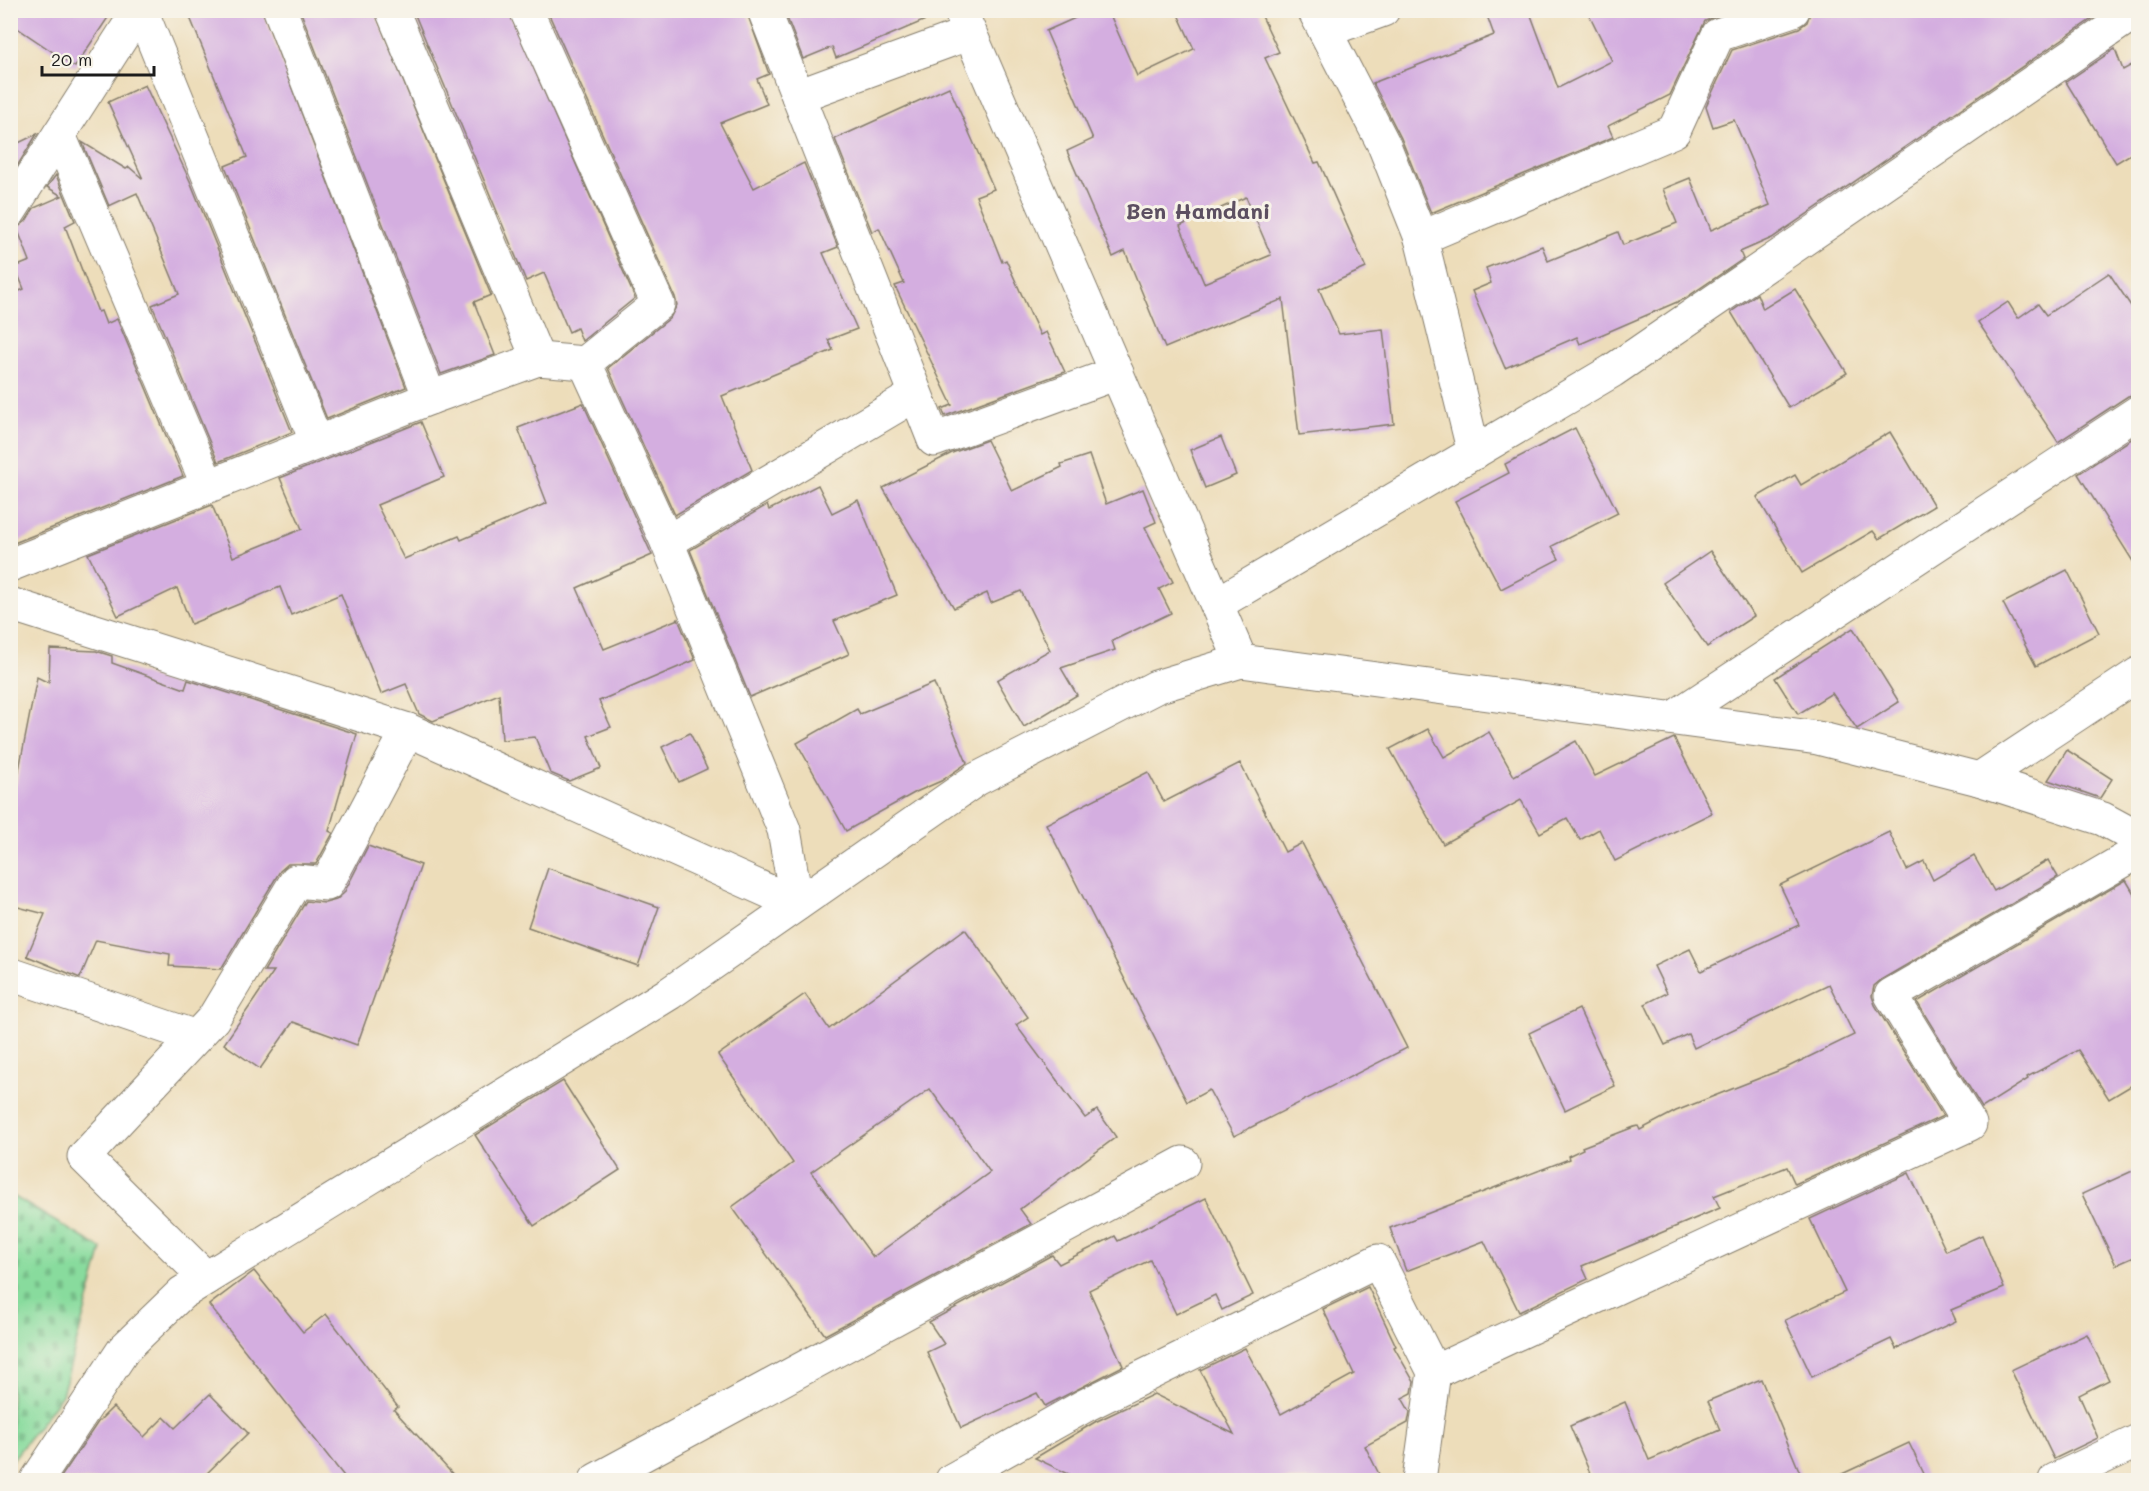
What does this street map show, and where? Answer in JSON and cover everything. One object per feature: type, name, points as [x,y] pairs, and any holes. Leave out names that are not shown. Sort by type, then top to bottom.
[{"type":"street","points":[[10,212],[140,10]]},
{"type":"street","points":[[140,10],[317,444]]},
{"type":"street","points":[[280,10],[430,398]]},
{"type":"street","points":[[392,10],[538,359]]},
{"type":"street","points":[[10,565],[430,398],[538,359],[585,363],[658,304],[526,10]]},
{"type":"street","points":[[764,10],[934,440],[1117,373]]},
{"type":"street","points":[[1383,10],[1319,21],[1384,145],[1421,238],[1474,453]]},
{"type":"street","points":[[1421,238],[1674,132],[1718,35],[1793,10]]},
{"type":"street","points":[[1216,604],[1612,371],[2122,21],[2116,10]]},
{"type":"street","points":[[798,96],[965,22],[1241,661]]},
{"type":"street","points":[[59,135],[208,486]]},
{"type":"street","points":[[585,363],[667,542],[784,830],[797,904]]},
{"type":"street","points":[[667,542],[915,395]]},
{"type":"street","points":[[1673,718],[2139,412]]},
{"type":"street","points":[[10,604],[408,730],[797,904]]},
{"type":"street","points":[[37,1480],[124,1349],[182,1293],[670,993],[977,779],[1156,687],[1241,661],[1818,738],[1978,779],[2103,819],[2139,838]]},
{"type":"street","points":[[1978,779],[2139,674]]},
{"type":"street","points":[[206,1278],[84,1157],[213,1019],[296,881],[327,884],[408,730]]},
{"type":"street","points":[[1434,1372],[1970,1125],[1891,994],[2139,852]]},
{"type":"street","points":[[10,974],[196,1037]]},
{"type":"street","points":[[596,1480],[1183,1163]]},
{"type":"street","points":[[952,1480],[1086,1405],[1378,1261],[1434,1372],[1419,1480]]},
{"type":"street","points":[[2055,1480],[2139,1441]]},
{"type":"green space","points":[[11,1195],[102,1249],[62,1395],[11,1462]]},
{"type":"building","points":[[10,10],[113,10],[75,67],[10,23]]},
{"type":"building","points":[[187,10],[262,10],[406,387],[327,419],[225,166],[247,157]]},
{"type":"building","points":[[300,10],[374,10],[491,295],[474,302],[495,355],[441,374]]},
{"type":"building","points":[[413,10],[508,10],[635,298],[582,341],[577,328],[569,332],[544,273],[526,281]]},
{"type":"building","points":[[547,10],[746,10],[769,74],[757,79],[767,104],[720,123],[754,188],[804,163],[838,247],[823,253],[857,329],[828,340],[833,350],[722,396],[752,470],[675,515],[608,368],[670,318],[677,305],[675,297]]},
{"type":"building","points":[[784,10],[942,10],[942,13],[836,58],[832,47],[803,59]]},
{"type":"building","points":[[1093,10],[1108,10],[1137,76],[1194,49],[1176,10],[1259,10],[1279,52],[1265,58],[1315,163],[1319,162],[1366,268],[1319,289],[1339,334],[1383,329],[1394,424],[1299,435],[1283,299],[1165,348],[1125,251],[1113,257],[1067,151],[1093,139],[1046,31]],"holes":[[[1246,197],[1271,255],[1204,283],[1180,226]]]},
{"type":"building","points":[[1485,10],[1529,10],[1558,88],[1612,61],[1587,10],[1732,10],[1705,21],[1670,95],[1608,126],[1613,137],[1431,213],[1401,138],[1373,83],[1494,35]]},
{"type":"building","points":[[1811,10],[2099,10],[2099,14],[1772,238],[1740,252],[1743,259],[1684,299],[1580,344],[1577,337],[1505,368],[1472,291],[1491,283],[1486,268],[1542,246],[1548,261],[1618,232],[1623,245],[1677,223],[1663,189],[1690,178],[1711,230],[1770,205],[1734,120],[1713,127],[1706,106],[1732,50],[1799,28],[1807,22]]},
{"type":"building","points":[[2115,49],[2123,70],[2139,61],[2139,149],[2116,163],[2066,82]]},
{"type":"building","points":[[145,85],[190,181],[292,432],[218,462],[152,305],[179,294],[137,193],[109,206],[82,142],[126,169],[129,167],[143,179],[108,102]]},
{"type":"building","points":[[949,87],[994,189],[976,196],[1002,262],[1006,260],[1040,335],[1046,332],[1065,372],[945,416],[942,409],[952,405],[895,286],[904,283],[879,228],[872,232],[835,139]]},
{"type":"building","points":[[37,134],[16,168],[10,164],[10,147]]},
{"type":"building","points":[[56,175],[75,221],[65,226],[98,312],[101,311],[106,324],[117,319],[183,476],[14,543],[10,535],[10,295],[24,289],[15,267],[30,261],[17,228],[26,221],[34,208],[62,196],[47,187]]},
{"type":"building","points":[[2109,273],[2139,318],[2139,394],[2128,396],[2058,442],[1978,322],[2008,302],[2018,318],[2038,304],[2046,315]]},
{"type":"building","points":[[1795,289],[1847,373],[1789,408],[1731,312],[1757,294],[1763,309]]},
{"type":"building","points":[[583,403],[652,555],[577,588],[604,649],[678,619],[695,660],[599,701],[611,727],[588,736],[601,768],[569,781],[550,773],[535,737],[502,740],[499,694],[433,721],[419,714],[406,684],[381,694],[341,594],[291,615],[280,587],[191,624],[177,588],[118,616],[88,554],[212,505],[233,557],[302,529],[280,478],[421,422],[444,477],[377,505],[404,559],[459,536],[461,540],[547,503],[518,428]]},
{"type":"building","points":[[1575,428],[1618,513],[1552,546],[1559,559],[1501,589],[1455,501],[1509,473],[1505,464]]},
{"type":"building","points":[[1890,432],[1934,506],[1879,539],[1873,531],[1802,573],[1757,497],[1795,475],[1801,485]]},
{"type":"building","points":[[2139,434],[2139,571],[2078,474]]},
{"type":"building","points":[[1221,437],[1236,475],[1205,488],[1190,450]]},
{"type":"building","points":[[987,440],[1012,491],[1062,467],[1061,464],[1089,455],[1106,504],[1143,489],[1156,522],[1145,527],[1173,582],[1159,589],[1171,613],[1112,641],[1115,650],[1061,668],[1077,695],[1024,727],[997,680],[1050,650],[1021,591],[991,603],[987,593],[954,608],[883,488],[952,453]]},
{"type":"building","points":[[818,485],[832,513],[858,500],[897,595],[834,621],[849,654],[750,697],[690,550],[767,505],[769,510]]},
{"type":"building","points":[[1710,551],[1754,616],[1707,647],[1663,583]]},
{"type":"building","points":[[2067,570],[2099,633],[2036,666],[2003,603]]},
{"type":"building","points":[[1853,628],[1899,702],[1857,729],[1832,693],[1798,714],[1775,678]]},
{"type":"building","points":[[50,649],[96,651],[112,656],[112,663],[185,689],[188,680],[357,734],[329,831],[333,833],[316,864],[288,864],[280,871],[221,969],[169,966],[170,954],[96,940],[80,978],[27,956],[45,914],[10,905],[10,784],[16,785],[37,677],[49,683]]},
{"type":"building","points":[[934,683],[967,763],[941,781],[916,792],[846,831],[797,743],[857,709],[860,714]]},
{"type":"building","points":[[1428,729],[1444,757],[1489,732],[1514,776],[1576,741],[1595,776],[1674,738],[1712,813],[1615,861],[1599,829],[1580,840],[1567,818],[1540,833],[1521,800],[1443,844],[1390,749]]},
{"type":"building","points":[[690,733],[707,769],[679,782],[662,747]]},
{"type":"building","points":[[2067,750],[2112,779],[2100,798],[2048,780]]},
{"type":"building","points":[[1240,763],[1285,852],[1302,843],[1407,1048],[1234,1136],[1209,1090],[1187,1102],[1046,824],[1148,772],[1164,802]]},
{"type":"building","points":[[1889,832],[1907,870],[1924,861],[1933,880],[1974,856],[1994,891],[2048,860],[2058,877],[1882,979],[1874,986],[1872,996],[1875,1005],[1943,1116],[1795,1184],[1787,1167],[1714,1196],[1720,1208],[1582,1266],[1588,1279],[1519,1312],[1484,1241],[1406,1271],[1390,1228],[1569,1159],[1568,1156],[1583,1149],[1582,1147],[1634,1127],[1638,1126],[1640,1130],[1676,1111],[1788,1067],[1854,1035],[1829,984],[1694,1048],[1688,1034],[1665,1045],[1645,1004],[1667,993],[1654,966],[1690,949],[1701,971],[1799,925],[1780,885]]},
{"type":"building","points":[[368,846],[421,865],[357,1045],[293,1022],[260,1069],[224,1044],[274,971],[264,971],[306,901],[325,903],[336,900],[344,893]]},
{"type":"building","points":[[548,868],[659,907],[638,966],[528,927]]},
{"type":"building","points":[[2126,880],[2139,902],[2139,1081],[2109,1099],[2078,1050],[2027,1077],[2028,1079],[1982,1108],[1917,1002]]},
{"type":"building","points":[[965,929],[1028,1017],[1016,1025],[1085,1118],[1097,1110],[1116,1137],[1020,1209],[1031,1224],[825,1335],[732,1207],[793,1163],[718,1055],[805,994],[829,1029]],"holes":[[[930,1089],[990,1172],[873,1257],[811,1172]]]},
{"type":"building","points":[[1579,1009],[1615,1086],[1565,1110],[1529,1033]]},
{"type":"building","points":[[563,1081],[620,1170],[534,1226],[475,1135]]},
{"type":"building","points":[[2139,1168],[2139,1255],[2116,1265],[2082,1194]]},
{"type":"building","points":[[1909,1173],[1946,1251],[1982,1235],[2004,1288],[1951,1310],[1956,1321],[1896,1349],[1891,1339],[1812,1377],[1785,1320],[1845,1292],[1810,1219]]},
{"type":"building","points":[[1206,1198],[1253,1295],[1222,1310],[1215,1295],[1176,1314],[1150,1260],[1089,1290],[1123,1366],[1045,1406],[1037,1393],[961,1428],[927,1352],[944,1344],[929,1322],[1052,1255],[1059,1264],[1115,1236],[1118,1241]]},
{"type":"building","points":[[254,1271],[303,1332],[326,1314],[398,1407],[394,1410],[458,1480],[347,1480],[209,1305]]},
{"type":"building","points":[[1368,1287],[1396,1346],[1394,1347],[1414,1382],[1412,1393],[1402,1398],[1410,1412],[1408,1423],[1365,1446],[1382,1480],[1081,1480],[1035,1458],[1095,1422],[1154,1394],[1234,1434],[1200,1370],[1245,1348],[1281,1414],[1354,1374],[1323,1309]]},
{"type":"building","points":[[2087,1334],[2109,1380],[2079,1395],[2098,1438],[2054,1459],[2011,1370]]},
{"type":"building","points":[[1761,1379],[1803,1480],[1593,1480],[1570,1426],[1625,1402],[1649,1460],[1720,1430],[1708,1401]]},
{"type":"building","points":[[210,1394],[248,1433],[200,1480],[59,1480],[98,1422],[113,1407],[144,1437],[164,1417],[175,1428]]},
{"type":"building","points":[[1909,1443],[1927,1480],[1829,1480]]},
{"type":"district","name":"Ben Hamdani","points":[[1198,211]]}]
